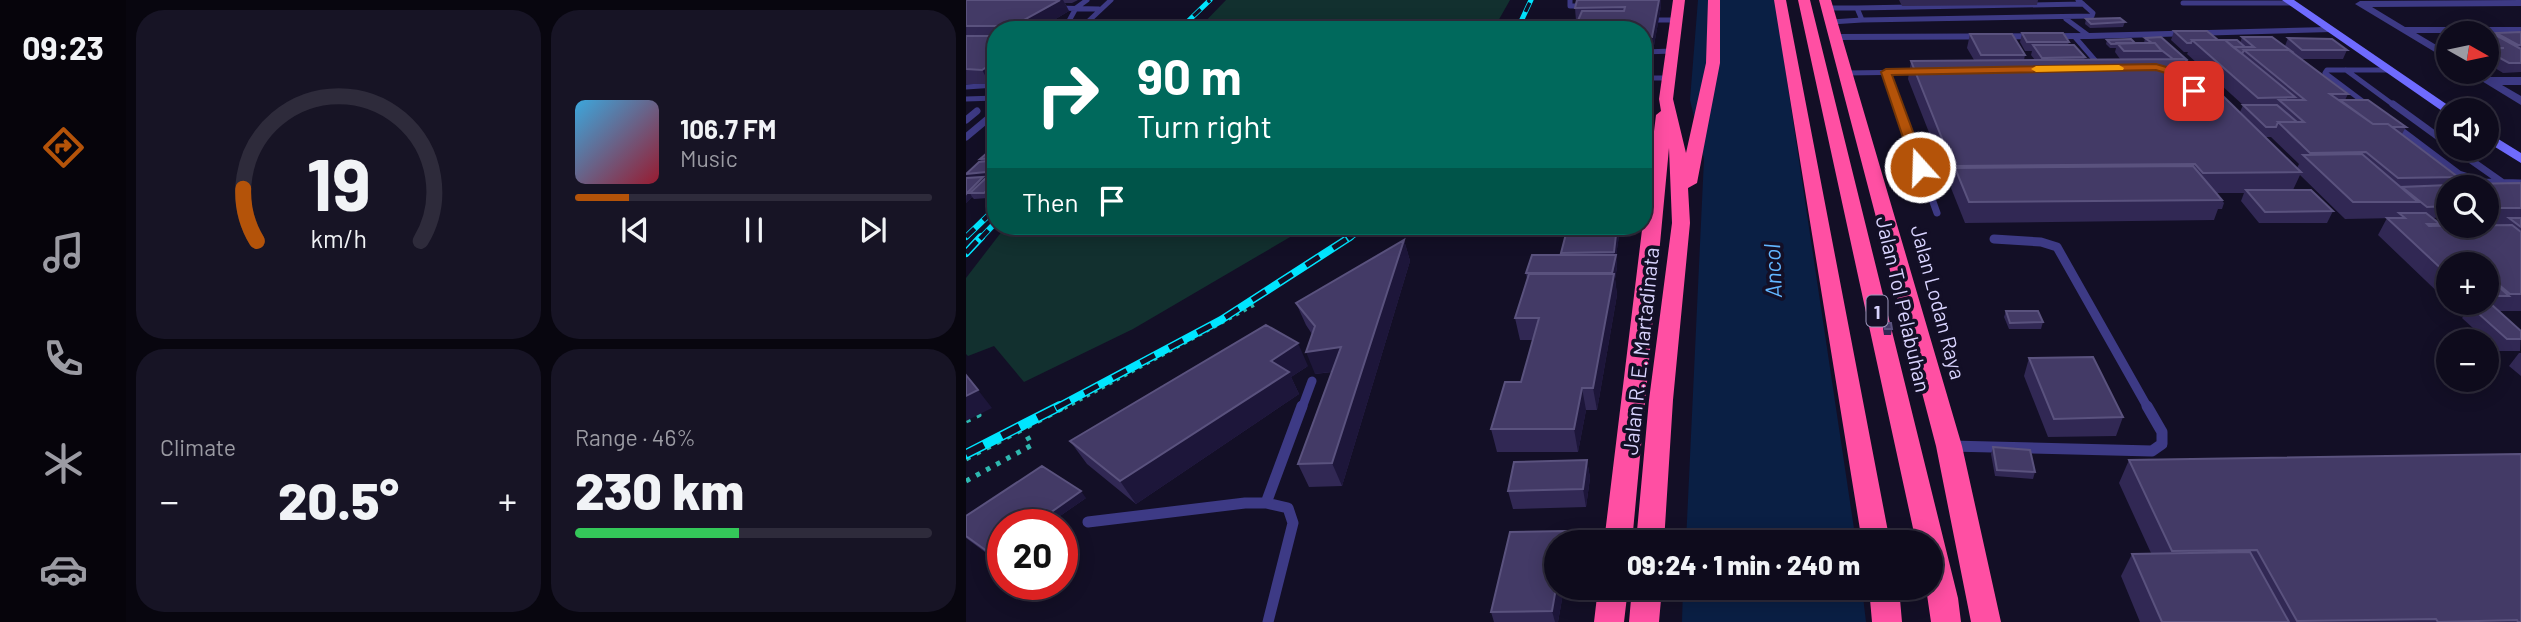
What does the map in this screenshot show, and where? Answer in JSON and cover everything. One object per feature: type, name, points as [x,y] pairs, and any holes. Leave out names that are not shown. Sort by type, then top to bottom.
[{"type":"highway","name":"Jalan R. E. Martadinata","points":[[1651,530],[1661,400],[1681,223],[1678,154],[1667,89],[1679,0]]},
{"type":"highway","points":[[1681,223],[1694,147],[1713,63],[1714,0]]},
{"type":"highway","name":"1","points":[[1780,0],[1874,530]]},
{"type":"highway","name":"Jalan Tol Pelabuhan","points":[[1804,0],[1943,598],[1946,622]]},
{"type":"highway","name":"Jalan Lodan Raya","points":[[1826,4],[1950,446],[1986,622]]},
{"type":"highway","points":[[1652,139],[1667,89]]},
{"type":"highway","points":[[1619,530],[1644,235]]},
{"type":"highway","points":[[1609,622],[1612,600]]},
{"type":"highway","points":[[1644,622],[1646,600]]},
{"type":"highway","points":[[1885,600],[1887,622]]},
{"type":"street","points":[[2289,1],[2327,30],[2436,101]]},
{"type":"street","points":[[2358,2],[2521,3]]},
{"type":"street","points":[[2358,2],[2436,50]]},
{"type":"street","points":[[1833,29],[2074,36],[2327,30]]},
{"type":"street","points":[[2404,30],[2521,30]]},
{"type":"street","points":[[2499,81],[2521,81]]},
{"type":"street","points":[[2494,84],[2521,101]]},
{"type":"street","points":[[2499,144],[2521,159]]},
{"type":"lane","points":[[1069,21],[1076,8],[1087,0]]},
{"type":"lane","points":[[1088,21],[1111,0]]},
{"type":"lane","points":[[1570,0],[1570,6],[1594,6]]},
{"type":"lane","points":[[2183,4],[2289,1]]},
{"type":"lane","points":[[1826,4],[1857,8],[2081,2],[2093,13],[2092,16],[2066,19],[1862,20],[1833,29]]},
{"type":"lane","points":[[1048,8],[1099,9]]},
{"type":"lane","points":[[1857,8],[1862,20]]},
{"type":"lane","points":[[2066,19],[2089,36]]},
{"type":"lane","points":[[1644,20],[1676,20]]},
{"type":"lane","points":[[2074,36],[2102,68],[2088,68]]},
{"type":"lane","points":[[1652,52],[1673,51]]},
{"type":"lane","points":[[2344,69],[2436,135]]},
{"type":"lane","points":[[2381,115],[2325,73],[2327,70],[2344,69],[2388,70]]},
{"type":"lane","points":[[1886,72],[1937,213]]},
{"type":"lane","points":[[1846,73],[1922,72]]},
{"type":"lane","points":[[1652,82],[1667,89]]},
{"type":"lane","points":[[966,87],[987,86]]},
{"type":"lane","points":[[966,99],[987,98]]},
{"type":"lane","points":[[966,110],[977,111],[966,120]]},
{"type":"lane","points":[[966,137],[987,120]]},
{"type":"lane","points":[[2392,123],[2459,174],[2473,180],[2521,183]]},
{"type":"lane","points":[[2472,161],[2503,183]]},
{"type":"lane","points":[[1950,446],[2152,451],[2162,444],[2162,432],[2057,247],[2041,242],[1994,239]]},
{"type":"lane","points":[[1266,503],[1312,381]]},
{"type":"lane","points":[[1088,522],[1266,503],[1288,508],[1293,523],[1268,622]]},
{"type":"path","points":[[966,459],[1255,304]]},
{"type":"path","points":[[966,404],[979,415],[966,421]]},
{"type":"path","points":[[966,481],[1032,445],[1023,429]]},
{"type":"green space","points":[[1226,0],[1510,0],[1498,21],[1206,21]]},
{"type":"green space","points":[[999,235],[1294,235],[1133,329],[1024,382],[994,346],[968,356],[966,354],[966,278]]},
{"type":"water","name":"Ancol","points":[[1698,0],[1775,0],[1854,530],[1687,530],[1704,159],[1690,100]]},
{"type":"water","points":[[1683,600],[1863,600],[1866,622],[1682,622]]},
{"type":"building","points":[[966,0],[1060,0],[1022,21],[987,21],[987,26],[966,26]]},
{"type":"building","points":[[1577,0],[1659,0],[1652,37],[1652,21],[1578,21],[1582,11],[1624,11],[1625,7],[1575,8]]},
{"type":"building","points":[[2120,18],[2125,22],[2091,24],[2086,19]]},
{"type":"building","points":[[2174,31],[2207,31],[2218,40],[2192,40],[2187,43]]},
{"type":"building","points":[[2521,32],[2521,45],[2499,35]]},
{"type":"building","points":[[2022,33],[2063,33],[2069,42],[2027,42]]},
{"type":"building","points":[[1970,34],[2012,34],[2025,55],[1981,55]]},
{"type":"building","points":[[966,36],[987,36],[987,67],[982,70],[966,69]]},
{"type":"building","points":[[2161,37],[2186,59],[2173,59],[2145,38]]},
{"type":"building","points":[[2242,37],[2272,37],[2294,53],[2289,50],[2244,50],[2242,54],[2233,47],[2254,47]]},
{"type":"building","points":[[2499,37],[2521,49],[2521,63],[2509,63],[2499,58],[2499,48],[2504,48],[2499,48]]},
{"type":"building","points":[[2288,38],[2332,39],[2347,50],[2302,50]]},
{"type":"building","points":[[2131,39],[2135,43],[2111,44],[2107,40]]},
{"type":"building","points":[[2192,40],[2225,40],[2295,97],[2258,98]]},
{"type":"building","points":[[2225,40],[2237,40],[2245,47],[2233,47]]},
{"type":"building","points":[[2117,43],[2155,43],[2162,51],[2124,51]]},
{"type":"building","points":[[2033,45],[2074,45],[2085,57],[2042,58]]},
{"type":"building","points":[[2244,50],[2289,50],[2348,94],[2330,94],[2373,124],[2388,124],[2455,175],[2398,178],[2366,152],[2310,153],[2278,122],[2304,122],[2279,100],[2305,100]]},
{"type":"building","points":[[2185,59],[2301,172],[2203,173],[2195,164],[1953,166],[1911,61]]},
{"type":"building","points":[[2340,100],[2368,100],[2406,127],[2373,124]]},
{"type":"building","points":[[2243,105],[2277,105],[2297,122],[2278,122],[2276,127],[2266,127]]},
{"type":"building","points":[[2362,154],[2418,202],[2353,202],[2303,155]]},
{"type":"building","points":[[987,161],[987,172],[966,174],[979,162]]},
{"type":"building","points":[[2193,166],[2222,200],[1969,202],[1955,168]]},
{"type":"building","points":[[983,177],[966,194],[966,178]]},
{"type":"building","points":[[987,177],[987,190],[984,193],[970,193]]},
{"type":"building","points":[[2499,183],[2521,183],[2521,208],[2499,208]]},
{"type":"building","points":[[2436,186],[2436,207],[2427,207],[2402,187]]},
{"type":"building","points":[[2246,190],[2311,190],[2333,211],[2265,212]]},
{"type":"building","points":[[2399,213],[2426,213],[2436,221],[2436,224],[2427,224],[2436,226],[2436,238],[2499,238],[2499,225],[2512,225],[2521,232],[2521,294],[2510,294],[2499,285],[2499,252],[2436,252],[2436,264],[2387,218],[2405,218]]},
{"type":"building","points":[[2509,218],[2521,218],[2521,227]]},
{"type":"building","points":[[1566,235],[1616,235],[1614,252],[1561,253]]},
{"type":"building","points":[[1404,240],[1332,463],[1298,464],[1341,347],[1306,352],[1315,326],[1296,303]]},
{"type":"building","points":[[1532,255],[1616,255],[1612,273],[1526,273]]},
{"type":"building","points":[[1529,274],[1614,274],[1593,388],[1582,388],[1574,429],[1491,429],[1505,382],[1521,382],[1539,318],[1515,318]]},
{"type":"building","points":[[2499,287],[2509,296],[2499,296]]},
{"type":"building","points":[[2006,311],[2038,311],[2043,322],[2010,323]]},
{"type":"building","points":[[2499,311],[2521,331],[2521,339],[2507,339],[2499,329],[2480,315],[2499,315]]},
{"type":"building","points":[[1884,323],[1891,323],[1892,329],[1885,329]]},
{"type":"building","points":[[1266,325],[1298,343],[1271,361],[1289,372],[1120,481],[1070,441]]},
{"type":"building","points":[[2093,357],[2123,417],[2054,419],[2029,358]]},
{"type":"building","points":[[966,375],[978,390],[966,396]]},
{"type":"building","points":[[1993,447],[2030,450],[2035,472],[1997,470]]},
{"type":"building","points":[[2521,454],[2521,622],[2438,622],[2436,619],[2297,621],[2257,550],[2172,551],[2129,460]]},
{"type":"building","points":[[1587,460],[1583,489],[1508,491],[1514,462]]},
{"type":"building","points":[[1042,466],[1081,491],[1056,509],[987,509],[987,551],[966,536],[966,516]]},
{"type":"building","points":[[1544,531],[1544,600],[1554,600],[1552,611],[1491,612],[1510,532]]},
{"type":"building","points":[[2250,552],[2289,622],[2162,622],[2132,554]]},
{"type":"railway","points":[[1188,21],[1210,0]]},
{"type":"railway","points":[[1521,21],[1531,0]]},
{"type":"railway","points":[[966,237],[987,217]]},
{"type":"railway","points":[[980,239],[987,232]]},
{"type":"railway","points":[[1348,239],[1354,235]]},
{"type":"railway","points":[[966,253],[981,237]]},
{"type":"railway","points":[[1056,408],[1221,320],[1350,237]]},
{"type":"railway","points":[[966,454],[1060,406]]},
{"type":"slow traffic","points":[[2036,69],[2119,68]]},
{"type":"route","points":[[1920,167],[1886,72],[2156,67],[2176,73],[2194,91]]}]
